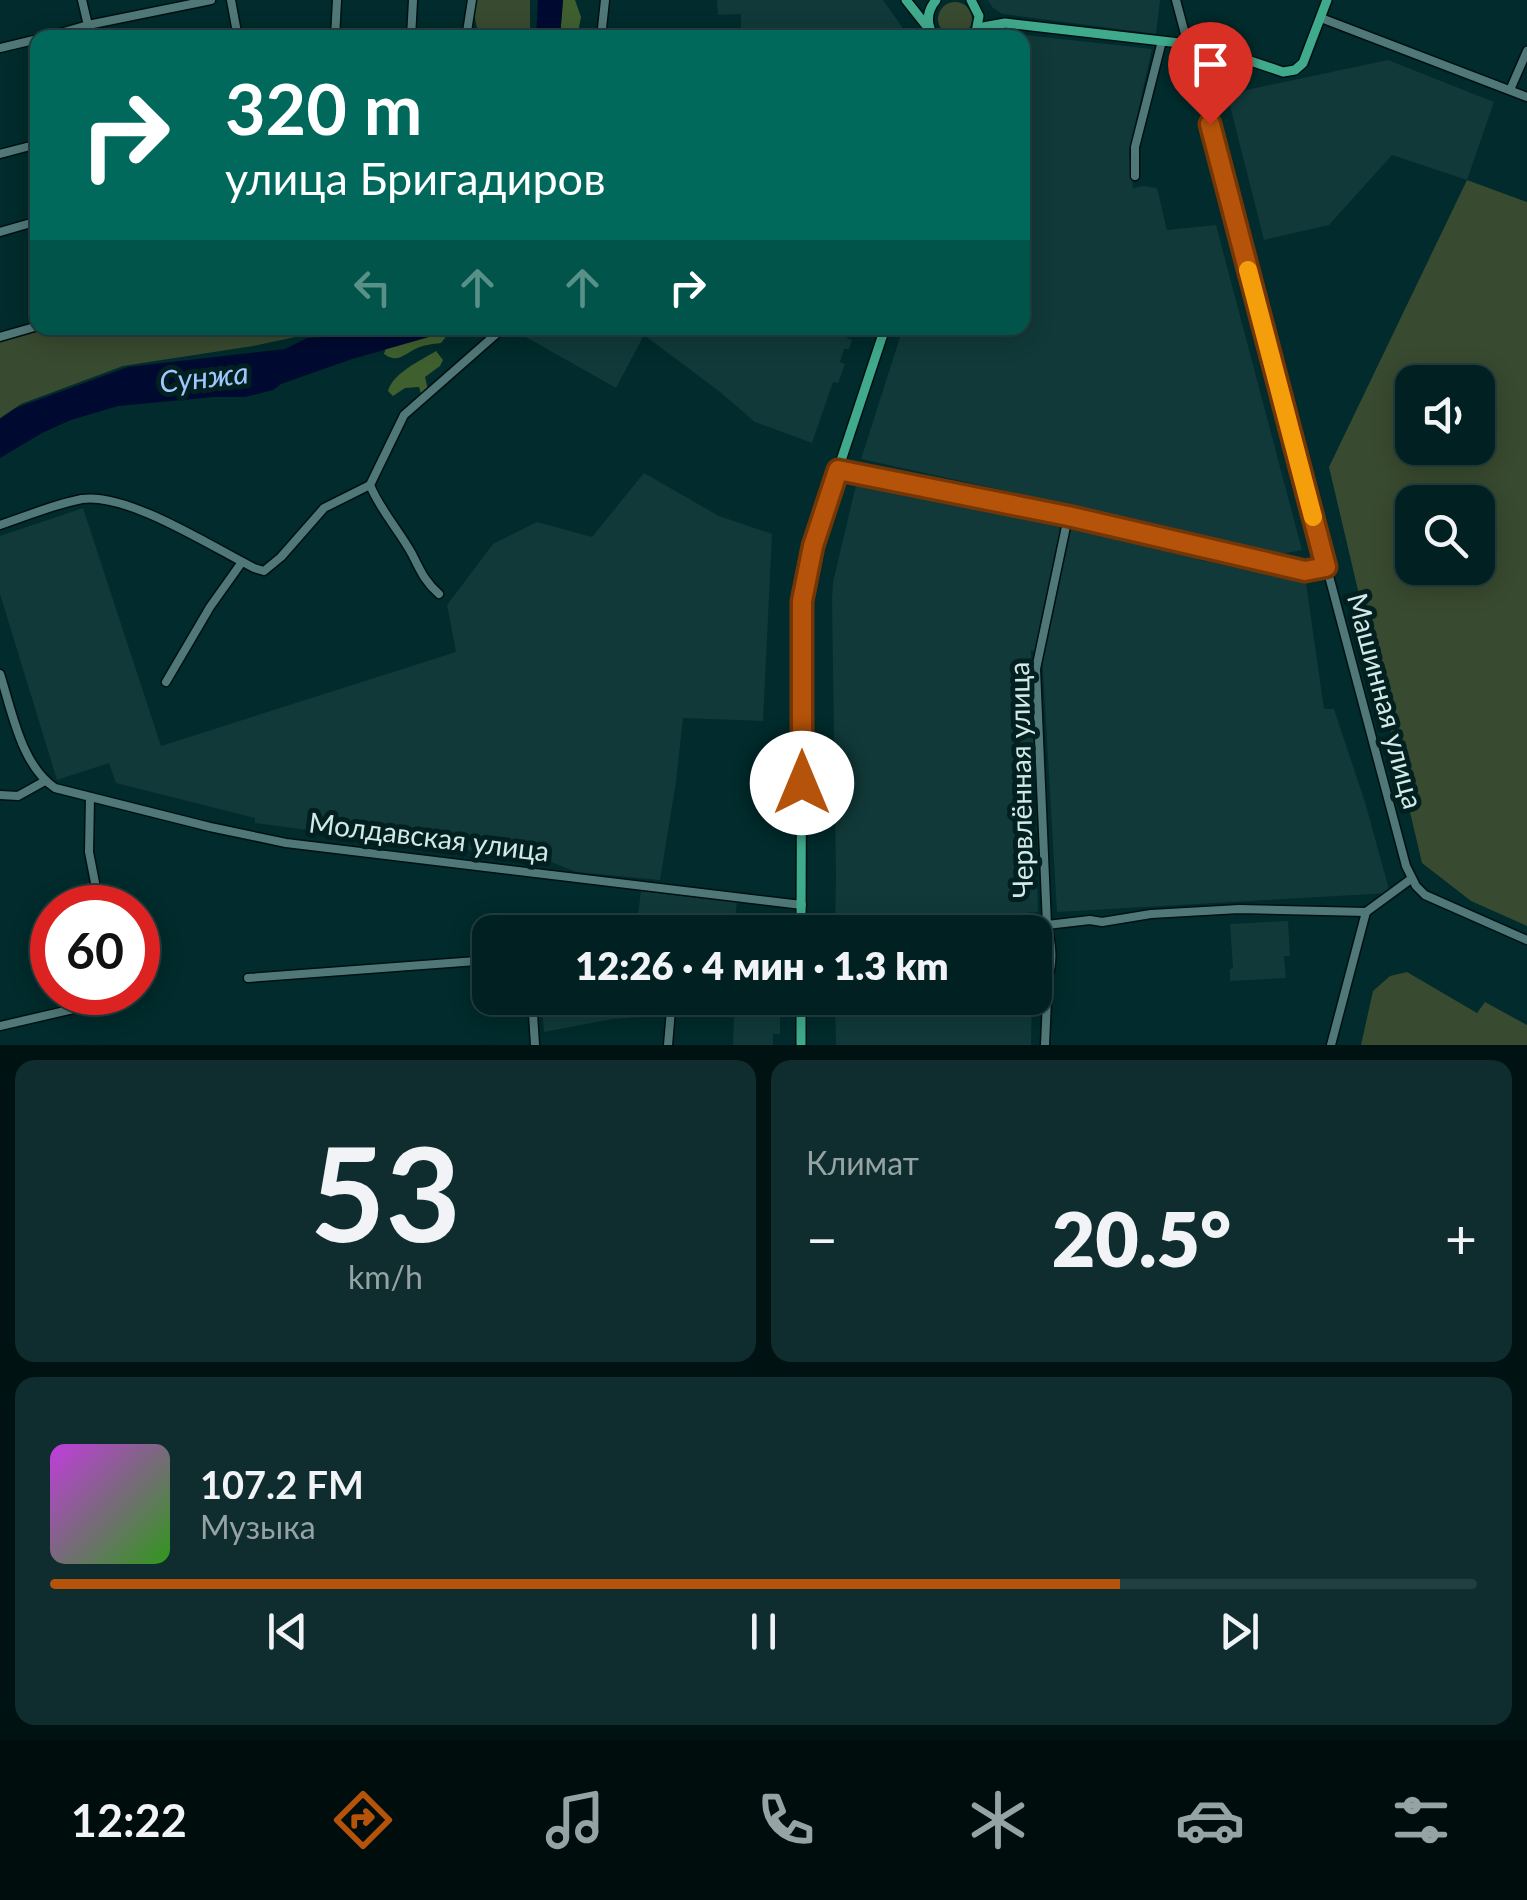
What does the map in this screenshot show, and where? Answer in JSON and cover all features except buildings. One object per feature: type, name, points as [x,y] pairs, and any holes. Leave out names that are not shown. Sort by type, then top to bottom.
[{"type":"main road","points":[[906,0],[930,30]]},
{"type":"main road","points":[[932,30],[928,16],[936,0]]},
{"type":"main road","points":[[980,30],[1005,23],[1206,46],[1283,72],[1295,70],[1308,54],[1327,0]]},
{"type":"main road","points":[[973,2],[1005,23]]},
{"type":"main road","points":[[973,2],[979,22],[976,30]]},
{"type":"main road","points":[[802,915],[802,601],[813,546],[882,335]]},
{"type":"main road","points":[[800,1015],[801,1045]]},
{"type":"street","points":[[82,0],[89,30]]},
{"type":"street","points":[[70,30],[211,0]]},
{"type":"street","points":[[231,0],[237,30]]},
{"type":"street","points":[[336,30],[337,0]]},
{"type":"street","points":[[412,30],[413,0]]},
{"type":"street","points":[[466,30],[472,0]]},
{"type":"street","points":[[602,30],[605,0]]},
{"type":"street","name":"Машинная улица","points":[[1176,0],[1411,878]]},
{"type":"street","points":[[1321,18],[1527,97]]},
{"type":"street","points":[[0,48],[30,40]]},
{"type":"street","points":[[1136,176],[1135,147],[1162,41]]},
{"type":"street","points":[[1510,90],[1527,51]]},
{"type":"street","points":[[0,154],[30,146]]},
{"type":"street","points":[[0,232],[30,223]]},
{"type":"street","points":[[0,337],[30,328]]},
{"type":"street","points":[[0,524],[84,499],[115,500],[264,570],[281,557],[324,508],[370,485],[404,415],[496,335]]},
{"type":"street","points":[[838,470],[1068,516],[1305,571],[1326,567]]},
{"type":"street","points":[[370,485],[428,586],[439,594]]},
{"type":"street","name":"Червлённая улица","points":[[1047,915],[1036,668],[1068,516]]},
{"type":"street","points":[[166,682],[242,562]]},
{"type":"street","points":[[0,674],[20,735],[45,781],[18,796],[0,795]]},
{"type":"street","name":"Молдавская улица","points":[[45,781],[55,788],[286,842],[802,906]]},
{"type":"street","points":[[90,796],[89,852],[95,885]]},
{"type":"street","points":[[1331,1045],[1366,912],[1411,878],[1425,895],[1527,940]]},
{"type":"street","points":[[1052,924],[1239,909],[1366,912]]},
{"type":"street","points":[[248,978],[472,961]]},
{"type":"street","points":[[0,1026],[46,1015]]},
{"type":"street","points":[[533,1015],[535,1045]]},
{"type":"street","points":[[668,1045],[671,1015]]},
{"type":"street","name":"Червлённая улица","points":[[1046,1045],[1047,1015]]},
{"type":"shaded area","points":[[475,0],[530,0],[530,30],[477,30]]},
{"type":"shaded area","points":[[717,0],[883,0],[904,30],[741,30],[741,14],[718,15]]},
{"type":"shaded area","points":[[988,0],[1160,0],[1156,34],[1002,14]]},
{"type":"shaded area","points":[[949,3],[961,3],[971,13],[968,30],[942,30],[939,25],[939,13]]},
{"type":"shaded area","points":[[1030,36],[1152,49],[1129,152],[1133,188],[1157,188],[1167,230],[1216,225],[1302,550],[1281,554],[1157,529],[1157,524],[861,459],[901,335],[1030,335]]},
{"type":"shaded area","points":[[1388,60],[1494,102],[1467,180],[1392,155],[1329,225],[1264,240],[1227,94]]},
{"type":"shaded area","points":[[1467,180],[1527,202],[1527,926],[1471,901],[1422,863],[1329,467]]},
{"type":"shaded area","points":[[30,333],[305,335],[123,366],[21,404],[0,418],[0,342]]},
{"type":"shaded area","points":[[523,335],[644,335],[616,388]]},
{"type":"shaded area","points":[[644,335],[848,335],[852,340],[849,349],[844,349],[840,362],[845,364],[838,383],[833,382],[812,443],[755,422]]},
{"type":"shaded area","points":[[644,473],[719,516],[772,534],[763,721],[683,718],[660,880],[576,872],[538,857],[255,823],[255,818],[116,783],[109,763],[57,780],[0,594],[0,536],[83,508],[161,746],[456,652],[447,605],[493,544],[537,522],[592,537]]},
{"type":"shaded area","points":[[857,481],[1306,583],[1324,709],[1334,709],[1390,893],[1057,912],[1042,656],[1031,650],[1038,912],[835,915],[833,582]]},
{"type":"shaded area","points":[[641,891],[737,902],[735,915],[638,915]]},
{"type":"shaded area","points":[[1288,921],[1290,956],[1284,956],[1286,978],[1230,981],[1230,924]]},
{"type":"shaded area","points":[[1407,972],[1477,1013],[1485,1002],[1527,1025],[1527,1045],[1361,1045],[1373,991],[1390,976]]},
{"type":"shaded area","points":[[542,1015],[663,1015],[613,1019],[544,1032]]},
{"type":"shaded area","points":[[734,1015],[780,1015],[780,1034],[773,1034],[773,1045],[733,1045]]},
{"type":"shaded area","points":[[835,1015],[1032,1015],[1031,1045],[836,1045]]},
{"type":"green space","points":[[563,0],[575,0],[581,17],[578,30],[561,30]]},
{"type":"green space","points":[[423,335],[445,338],[441,343],[396,358],[384,354],[386,348]]},
{"type":"green space","points":[[436,351],[443,360],[425,377],[428,390],[421,394],[419,387],[405,388],[393,396],[388,391],[401,373]]},
{"type":"water","points":[[538,0],[563,0],[561,30],[536,30]]},
{"type":"water","name":"Сунжа","points":[[433,335],[245,397],[118,406],[71,420],[0,458],[0,419],[16,408],[128,367],[285,349],[307,338]]},
{"type":"slow traffic","points":[[1248,270],[1313,517]]},
{"type":"route","points":[[802,783],[802,601],[813,546],[838,470],[1068,516],[1305,571],[1326,567],[1210,124]]}]
